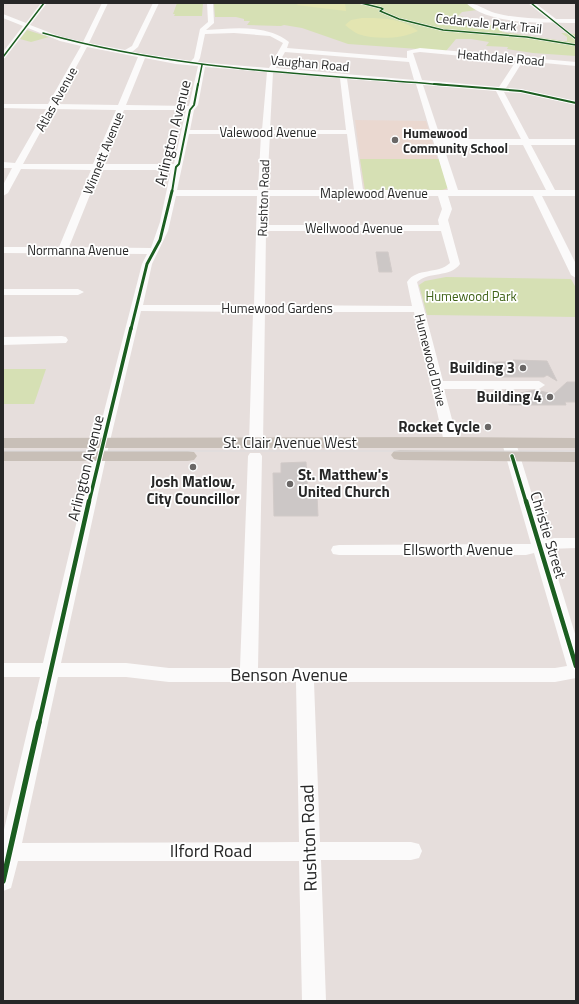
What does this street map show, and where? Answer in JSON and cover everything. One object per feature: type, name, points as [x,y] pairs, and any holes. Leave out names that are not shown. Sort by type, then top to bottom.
[{"type":"main road","name":"St. Clair Avenue West","points":[[255,450],[451,442],[576,457]]},
{"type":"main road","name":"St. Clair Avenue West","points":[[3,443],[101,450]]},
{"type":"main road","name":"St. Clair Avenue West","points":[[3,456],[101,450],[510,450],[576,443]]},
{"type":"street","points":[[3,57],[44,3]]},
{"type":"street","name":"Atlas Avenue","points":[[3,193],[52,107],[105,3]]},
{"type":"street","points":[[125,53],[135,47],[156,3]]},
{"type":"street","name":"Arlington Avenue","points":[[3,881],[101,450],[147,264],[160,241],[176,167],[187,132],[191,108],[194,105],[198,65],[196,58],[203,29],[211,23],[210,3]]},
{"type":"street","points":[[469,3],[479,9],[498,14],[576,21]]},
{"type":"street","points":[[532,3],[554,20]]},
{"type":"street","name":"Vaughan Road","points":[[3,16],[70,42],[85,43],[125,53],[198,65],[500,89],[539,94],[576,103]]},
{"type":"street","points":[[10,28],[26,26]]},
{"type":"street","points":[[203,32],[266,34],[285,41],[286,43],[283,50],[411,60],[454,193]]},
{"type":"street","name":"Rushton Road","points":[[249,675],[262,193],[269,77],[283,50]]},
{"type":"street","name":"Heathdale Road","points":[[411,60],[410,52],[425,50],[576,64]]},
{"type":"street","name":"Winnett Avenue","points":[[63,250],[142,56]]},
{"type":"street","points":[[521,59],[500,89],[552,194]]},
{"type":"street","points":[[343,76],[359,193]]},
{"type":"street","points":[[3,106],[191,108]]},
{"type":"street","name":"Valewood Avenue","points":[[187,132],[350,132]]},
{"type":"street","points":[[438,142],[576,142]]},
{"type":"street","points":[[3,165],[176,167]]},
{"type":"street","name":"Maplewood Avenue","points":[[171,193],[576,194]]},
{"type":"street","name":"Humewood Drive","points":[[442,193],[447,209],[443,218],[455,264],[448,269],[417,277],[412,280],[436,385],[451,442]]},
{"type":"street","points":[[536,193],[576,275]]},
{"type":"street","name":"Wellwood Avenue","points":[[262,228],[445,228]]},
{"type":"street","name":"Normanna Avenue","points":[[3,250],[153,251]]},
{"type":"street","points":[[3,292],[78,292]]},
{"type":"street","name":"Humewood Gardens","points":[[136,308],[418,309]]},
{"type":"street","points":[[3,341],[62,340]]},
{"type":"street","points":[[436,385],[539,385]]},
{"type":"street","name":"Christie Street","points":[[510,450],[576,666]]},
{"type":"street","name":"Ellsworth Avenue","points":[[339,550],[526,550],[554,543],[576,543]]},
{"type":"street","name":"Benson Avenue","points":[[3,670],[126,670],[169,675],[555,675],[576,671]]},
{"type":"street","name":"Rushton Road","points":[[305,675],[314,1001]]},
{"type":"street","name":"Ilford Road","points":[[10,852],[411,851]]},
{"type":"shaded area","name":"Humewood Community School","points":[[355,120],[426,121],[447,190],[364,189]]},
{"type":"green space","points":[[177,3],[203,3],[202,16],[174,16],[175,14],[173,14]]},
{"type":"green space","points":[[301,3],[345,3],[346,11],[296,5]]},
{"type":"green space","points":[[466,3],[477,10],[462,12],[458,16],[464,17],[460,19],[460,21],[505,27],[502,32],[564,41],[567,41],[567,37],[561,33],[576,34],[576,56],[533,53],[507,49],[508,47],[486,46],[489,42],[471,39],[456,39],[446,51],[348,44],[302,28],[284,25],[247,25],[250,21],[244,21],[244,19],[236,17],[215,17],[214,4]]},
{"type":"green space","points":[[362,18],[398,21],[405,23],[418,31],[404,36],[380,38],[358,34],[345,25],[351,20]]},
{"type":"green space","points":[[27,30],[49,37],[31,42],[20,39]]},
{"type":"green space","points":[[360,159],[439,159],[448,188],[442,190],[365,190]]},
{"type":"green space","name":"Humewood Park","points":[[446,277],[571,279],[576,288],[576,317],[427,315],[419,285],[425,281]]},
{"type":"green space","points":[[3,369],[46,369],[34,404],[3,404]]},
{"type":"building","points":[[376,252],[388,252],[392,272],[379,272]]},
{"type":"building","points":[[513,360],[547,361],[557,381],[547,375],[544,377],[496,377],[492,362],[514,362]]},
{"type":"building","points":[[567,382],[576,382],[576,402],[565,402],[566,405],[509,405],[505,390],[515,394],[535,390],[554,394]]},
{"type":"building","name":"St. Matthew's United Church","points":[[306,462],[308,496],[317,495],[318,516],[274,516],[273,473],[281,473],[281,463]]},
{"type":"tram line","points":[[3,451],[576,451]]},
{"type":"cycle path","points":[[3,57],[44,3]]},
{"type":"cycle path","name":"Cedarvale Park Trail","points":[[361,3],[381,8],[383,9],[380,11],[399,19],[443,30],[527,37],[576,45]]},
{"type":"cycle path","name":"Cedarvale Park Trail","points":[[531,3],[576,39]]},
{"type":"cycle path","points":[[43,33],[85,45],[185,63],[521,91],[576,103]]},
{"type":"cycle path","points":[[3,881],[98,462],[147,264],[159,243],[163,231],[170,204],[176,167],[179,164],[190,110],[194,105],[202,65]]},
{"type":"cycle path","points":[[512,456],[576,666]]},
{"type":"place","name":"Humewood Community School","points":[[395,140]]},
{"type":"place","name":"Building 3","points":[[523,368]]},
{"type":"place","name":"Building 4","points":[[550,397]]},
{"type":"place","name":"Rocket Cycle","points":[[488,427]]},
{"type":"place","name":"Josh Matlow, City Councillor","points":[[193,467]]},
{"type":"place","name":"St. Matthew's United Church","points":[[290,484]]}]
